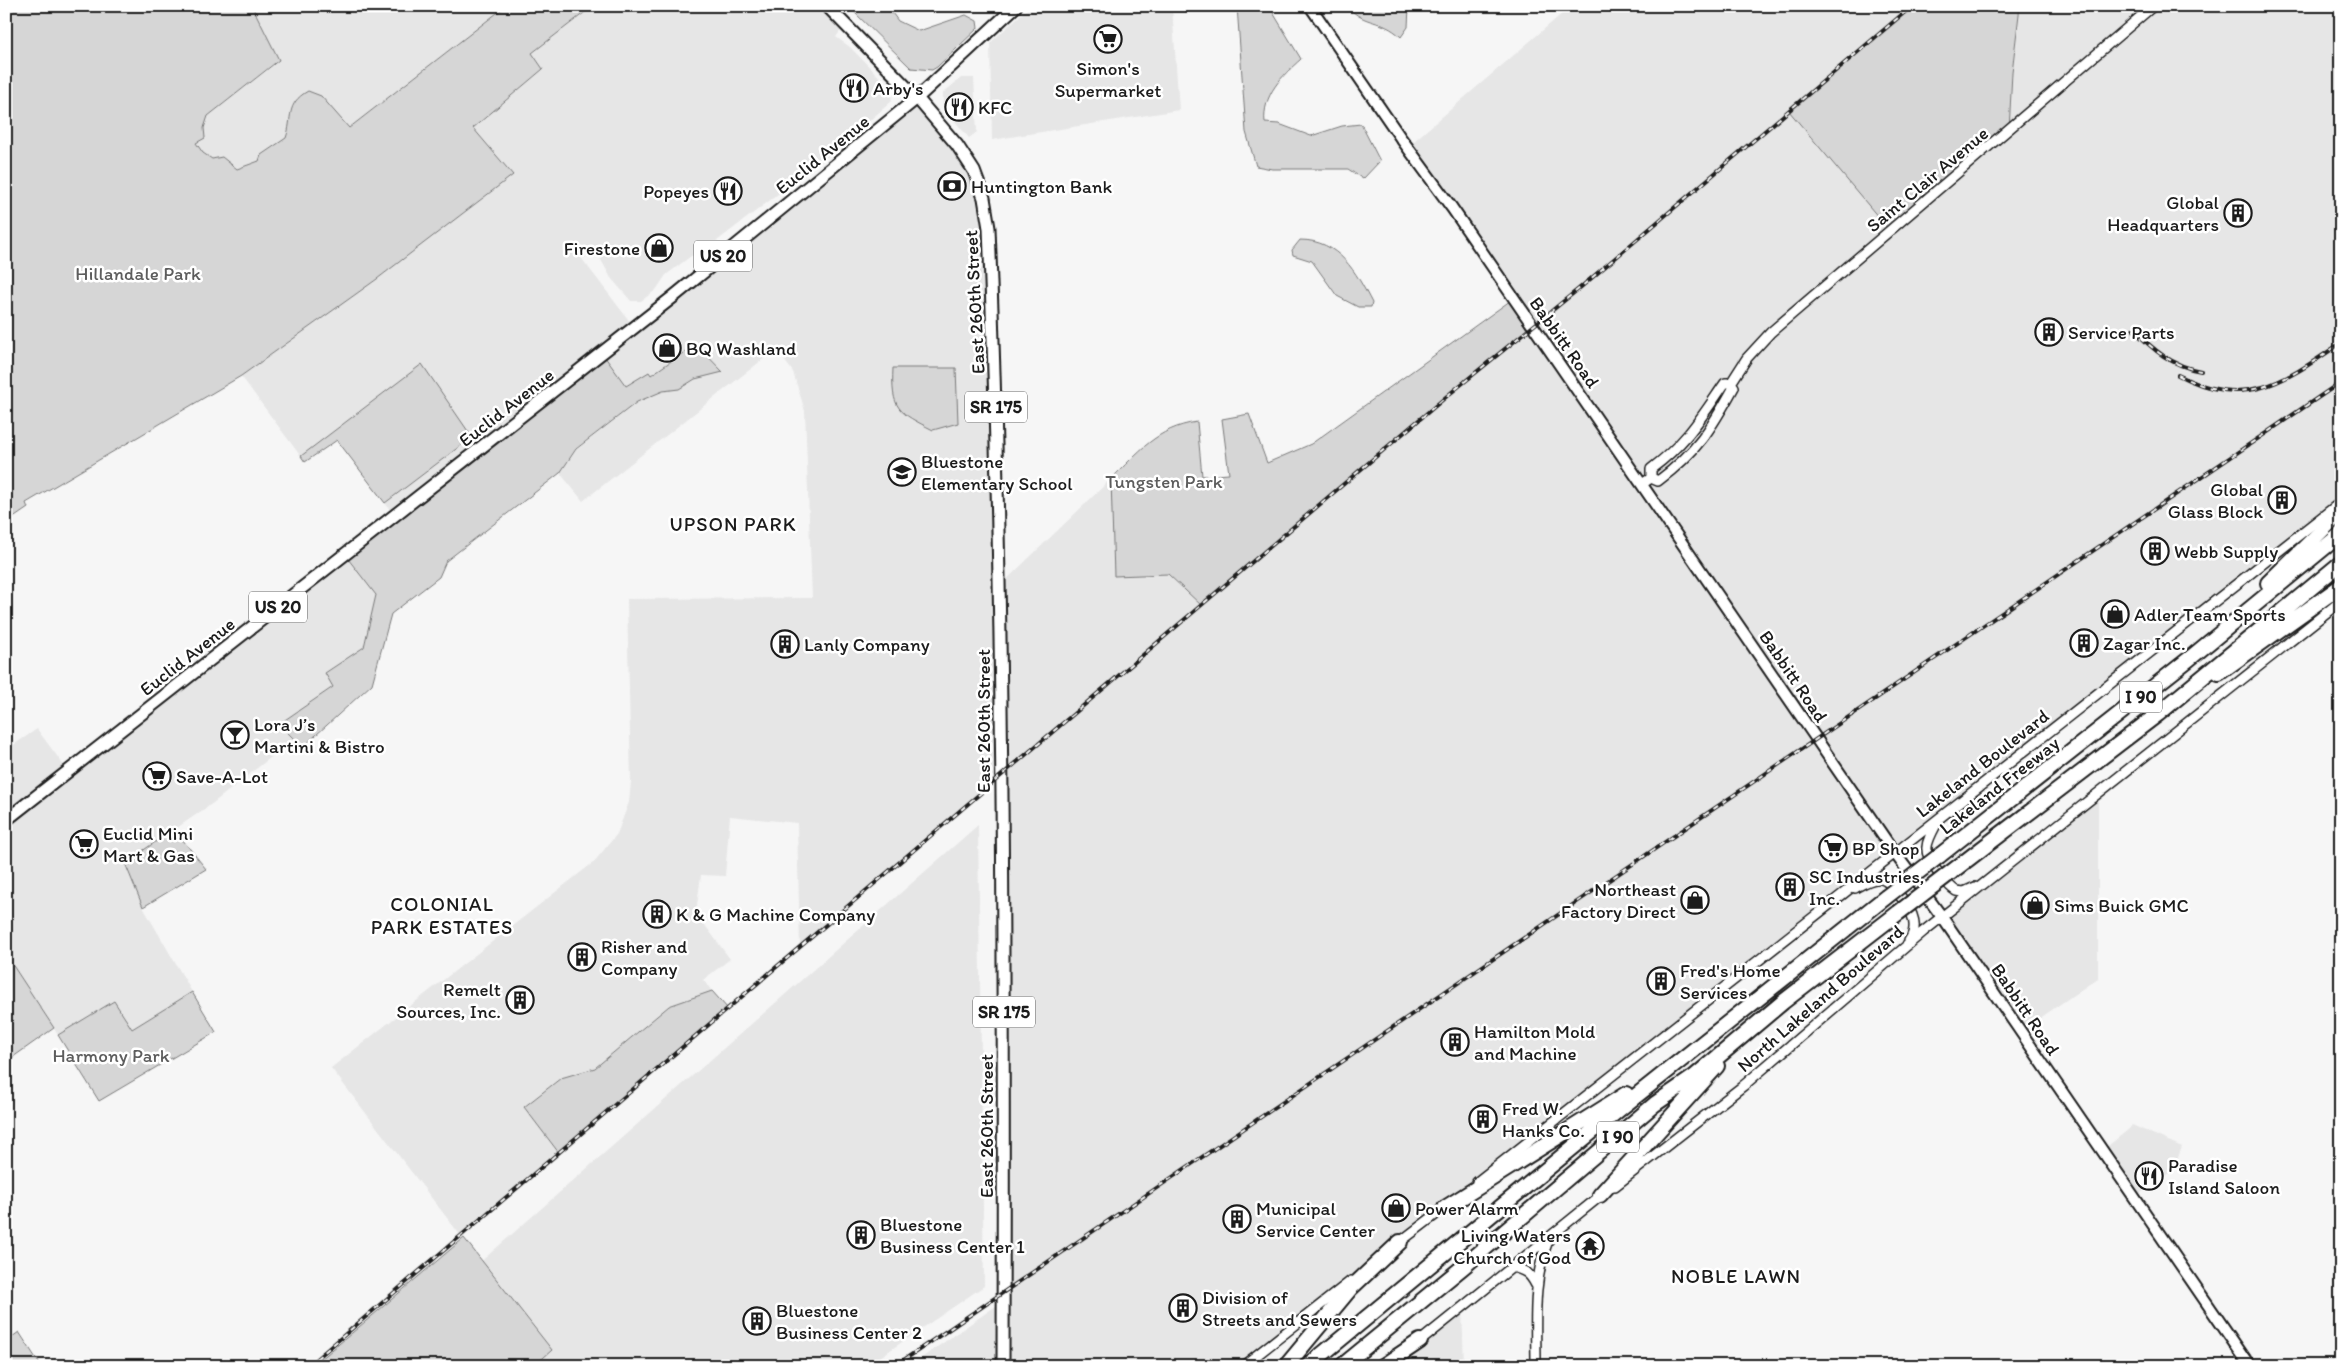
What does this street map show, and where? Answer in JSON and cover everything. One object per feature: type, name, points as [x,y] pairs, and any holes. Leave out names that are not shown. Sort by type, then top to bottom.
[{"type":"highway","points":[[2189,659],[2236,610],[2289,564],[2341,512]]},
{"type":"highway","name":"Lakeland Freeway","points":[[1308,1366],[1711,1036],[2189,659],[2341,534]]},
{"type":"highway","name":"Lakeland Freeway","points":[[1342,1366],[1463,1267],[1655,1104],[1745,1035],[1783,1002],[2158,714],[2341,563]]},
{"type":"highway","points":[[2158,714],[2236,662],[2341,586]]},
{"type":"highway","points":[[1600,1195],[1745,1035]]},
{"type":"highway","points":[[1445,1208],[1593,1116],[1711,1036]]},
{"type":"highway","points":[[1286,1366],[1350,1289],[1400,1242]]},
{"type":"highway","points":[[1383,1366],[1420,1341]]},
{"type":"main road","name":"SR 175","points":[[827,6],[918,98]]},
{"type":"main road","name":"Euclid Avenue","points":[[6,820],[574,376],[918,98],[1016,6]]},
{"type":"main road","name":"Babbitt Road","points":[[1310,6],[1642,484],[1894,852],[1942,917],[2250,1366]]},
{"type":"main road","name":"East 260th Street","points":[[918,98],[957,145],[974,171],[984,198],[989,228],[1000,585],[1004,1040],[1003,1366]]},
{"type":"street","name":"Saint Clair Avenue","points":[[1731,383],[1747,358],[1771,332],[2153,6]]},
{"type":"street","name":"Saint Clair Avenue","points":[[1652,478],[1651,469],[1683,443],[1725,383],[1731,383]]},
{"type":"street","name":"Saint Clair Avenue","points":[[1652,478],[1658,481],[1683,461],[1700,444],[1724,408],[1734,387],[1731,383]]},
{"type":"street","name":"Saint Clair Avenue","points":[[1642,484],[1652,478]]},
{"type":"street","name":"Lakeland Boulevard","points":[[1243,1366],[1445,1208],[1510,1153],[2341,502]]},
{"type":"street","name":"North Lakeland Boulevard","points":[[1392,1366],[1420,1341],[1600,1195],[1619,1183],[1743,1086],[1942,917],[2341,601]]},
{"type":"street","points":[[1940,816],[1927,841],[1926,851],[1928,859],[1956,891],[1964,892],[1986,883]]},
{"type":"street","points":[[1840,895],[1875,879],[1888,882],[1905,902],[1914,921],[1915,928],[1912,936],[1899,952]]},
{"type":"street","points":[[1536,1366],[1536,1285],[1539,1265],[1549,1236]]},
{"type":"street","points":[[1512,1267],[1530,1274],[1536,1285]]},
{"type":"shaded area","points":[[252,6],[506,6],[349,128],[237,169],[222,158],[212,159],[203,153],[196,143],[208,116],[279,61]]},
{"type":"shaded area","points":[[593,6],[827,6],[845,25],[836,37],[850,47],[890,88],[892,101],[837,149],[700,254],[691,256],[666,275],[656,290],[641,301],[631,301],[611,278],[595,249],[582,259],[634,327],[917,98],[938,122],[984,198],[1001,585],[1111,479],[1115,576],[1168,574],[1202,605],[1447,396],[1533,326],[1407,147],[1571,6],[1912,6],[1789,111],[2009,131],[2012,72],[2020,6],[2341,6],[2341,502],[1243,1366],[910,1366],[1003,1301],[1001,776],[800,948],[797,823],[730,816],[725,876],[701,875],[696,913],[730,959],[703,980],[712,991],[669,1006],[595,1068],[561,1078],[524,1107],[559,1153],[461,1236],[331,1068],[594,862],[617,834],[629,802],[631,782],[627,599],[812,598],[805,411],[793,372],[776,349],[583,501],[560,473],[576,450],[637,402],[395,516],[337,440],[305,462],[241,376],[377,279],[512,175],[473,128],[543,69],[532,53]]},
{"type":"shaded area","points":[[1030,6],[1172,6],[1179,110],[992,140],[990,43]]},
{"type":"shaded area","points":[[961,78],[974,78],[977,132],[969,138],[943,107],[943,93]]},
{"type":"shaded area","points":[[345,555],[376,595],[364,648],[325,673],[334,687],[279,724],[294,739],[213,803],[126,863],[143,907],[192,992],[132,1029],[114,1002],[58,1035],[6,955],[6,750],[37,729],[68,771]]},
{"type":"shaded area","points":[[2098,795],[2098,978],[2020,1032],[1942,917]]},
{"type":"shaded area","points":[[978,825],[984,1286],[867,1366],[362,1366]]},
{"type":"shaded area","points":[[2132,1125],[2182,1147],[2173,1171],[2135,1197],[2103,1150]]},
{"type":"shaded area","points":[[1462,1307],[1464,1366],[1392,1366]]},
{"type":"green space","name":"Hillandale Park","points":[[6,6],[252,6],[279,60],[208,116],[204,128],[205,138],[196,143],[203,153],[212,159],[222,157],[237,169],[259,161],[261,155],[286,138],[293,106],[308,91],[321,96],[349,128],[506,6],[593,6],[532,53],[543,69],[473,128],[513,175],[377,279],[241,376],[26,503],[28,508],[6,523]]},
{"type":"green space","points":[[848,6],[887,6],[898,21],[919,31],[966,15],[977,21],[978,28],[932,70],[911,68]]},
{"type":"green space","points":[[1237,6],[1269,6],[1301,59],[1280,79],[1270,95],[1265,113],[1265,123],[1279,124],[1311,136],[1342,126],[1361,124],[1380,161],[1363,179],[1348,169],[1272,169],[1256,166],[1246,132]]},
{"type":"green space","points":[[1409,6],[1408,27],[1401,37],[1387,27],[1361,17],[1348,7]]},
{"type":"green space","points":[[1912,6],[2020,6],[2012,72],[2009,131],[1890,231],[1789,111]]},
{"type":"green space","points":[[1300,240],[1314,241],[1325,245],[1345,260],[1366,291],[1372,303],[1371,307],[1358,307],[1337,296],[1312,261],[1293,255],[1292,250]]},
{"type":"green space","name":"Tungsten Park","points":[[1514,298],[1533,326],[1447,396],[1202,606],[1168,574],[1114,576],[1111,479],[1140,451],[1159,436],[1183,425],[1197,422],[1202,476],[1229,474],[1222,419],[1249,414],[1267,463],[1311,444]]},
{"type":"green space","points":[[696,344],[723,372],[695,379],[679,389],[663,391],[637,402],[576,449],[560,473],[446,561],[439,577],[391,614],[372,684],[304,746],[279,724],[333,687],[325,673],[364,647],[376,595],[345,555],[602,353],[626,386],[649,372],[651,375]]},
{"type":"green space","points":[[422,364],[472,437],[385,503],[337,440],[305,462],[301,456]]},
{"type":"green space","points":[[893,368],[956,368],[958,423],[933,430],[904,414],[899,408],[893,393]]},
{"type":"green space","points":[[174,829],[206,869],[143,907],[125,863]]},
{"type":"green space","points":[[6,955],[54,1028],[6,1062]]},
{"type":"green space","points":[[712,991],[728,1009],[559,1153],[524,1107],[561,1078],[595,1068],[669,1006]]},
{"type":"green space","name":"Harmony Park","points":[[192,992],[216,1032],[99,1101],[58,1035],[114,1001],[132,1029]]},
{"type":"green space","points":[[464,1238],[552,1350],[534,1366],[313,1366]]},
{"type":"green space","points":[[19,1332],[41,1366],[6,1366],[6,1336],[9,1339]]},
{"type":"railway","points":[[308,1366],[1447,396],[1581,287],[1912,6]]},
{"type":"railway","points":[[2133,329],[2148,344],[2172,361],[2201,371]]},
{"type":"railway","points":[[2178,375],[2202,385],[2224,390],[2244,391],[2264,387],[2282,379],[2341,343]]},
{"type":"railway","points":[[895,1366],[2341,382]]},
{"type":"place","name":"Simon's Supermarket","points":[[1108,39]]},
{"type":"place","name":"Arby's","points":[[854,88]]},
{"type":"place","name":"KFC","points":[[959,107]]},
{"type":"place","name":"Huntington Bank","points":[[952,186]]},
{"type":"place","name":"Popeyes","points":[[728,191]]},
{"type":"place","name":"Global Headquarters","points":[[2238,213]]},
{"type":"place","name":"Firestone","points":[[659,248]]},
{"type":"place","name":"Service Parts","points":[[2049,332]]},
{"type":"place","name":"BQ Washland","points":[[667,348]]},
{"type":"place","name":"Bluestone Elementary School","points":[[902,472]]},
{"type":"place","name":"Global Glass Block","points":[[2282,500]]},
{"type":"place","name":"Webb Supply","points":[[2155,551]]},
{"type":"place","name":"Adler Team Sports","points":[[2115,614]]},
{"type":"place","name":"Zagar Inc.","points":[[2084,643]]},
{"type":"place","name":"Lanly Company","points":[[785,644]]},
{"type":"place","name":"Lora J’s Martini & Bistro","points":[[235,735]]},
{"type":"place","name":"Save-A-Lot","points":[[157,776]]},
{"type":"place","name":"Euclid Mini Mart & Gas","points":[[84,844]]},
{"type":"place","name":"BP Shop","points":[[1833,848]]},
{"type":"place","name":"SC Industries, Inc.","points":[[1790,887]]},
{"type":"place","name":"Northeast Factory Direct","points":[[1695,900]]},
{"type":"place","name":"Sims Buick GMC","points":[[2035,905]]},
{"type":"place","name":"K & G Machine Company","points":[[657,914]]},
{"type":"place","name":"Risher and Company","points":[[582,957]]},
{"type":"place","name":"Fred's Home Services","points":[[1661,981]]},
{"type":"place","name":"Remelt Sources, Inc.","points":[[520,1000]]},
{"type":"place","name":"Hamilton Mold and Machine","points":[[1455,1042]]},
{"type":"place","name":"Fred W. Hanks Co.","points":[[1483,1119]]},
{"type":"place","name":"Paradise Island Saloon","points":[[2149,1176]]},
{"type":"place","name":"Power Alarm","points":[[1396,1208]]},
{"type":"place","name":"Municipal Service Center","points":[[1237,1219]]},
{"type":"place","name":"Bluestone Business Center 1","points":[[861,1235]]},
{"type":"place","name":"Living Waters Church of God","points":[[1590,1246]]},
{"type":"place","name":"Division of Streets and Sewers","points":[[1183,1308]]},
{"type":"place","name":"Bluestone Business Center 2","points":[[757,1321]]},
{"type":"district","name":"UPSON PARK","points":[[733,524]]},
{"type":"district","name":"COLONIAL PARK ESTATES","points":[[442,916]]},
{"type":"district","name":"NOBLE LAWN","points":[[1736,1276]]}]
